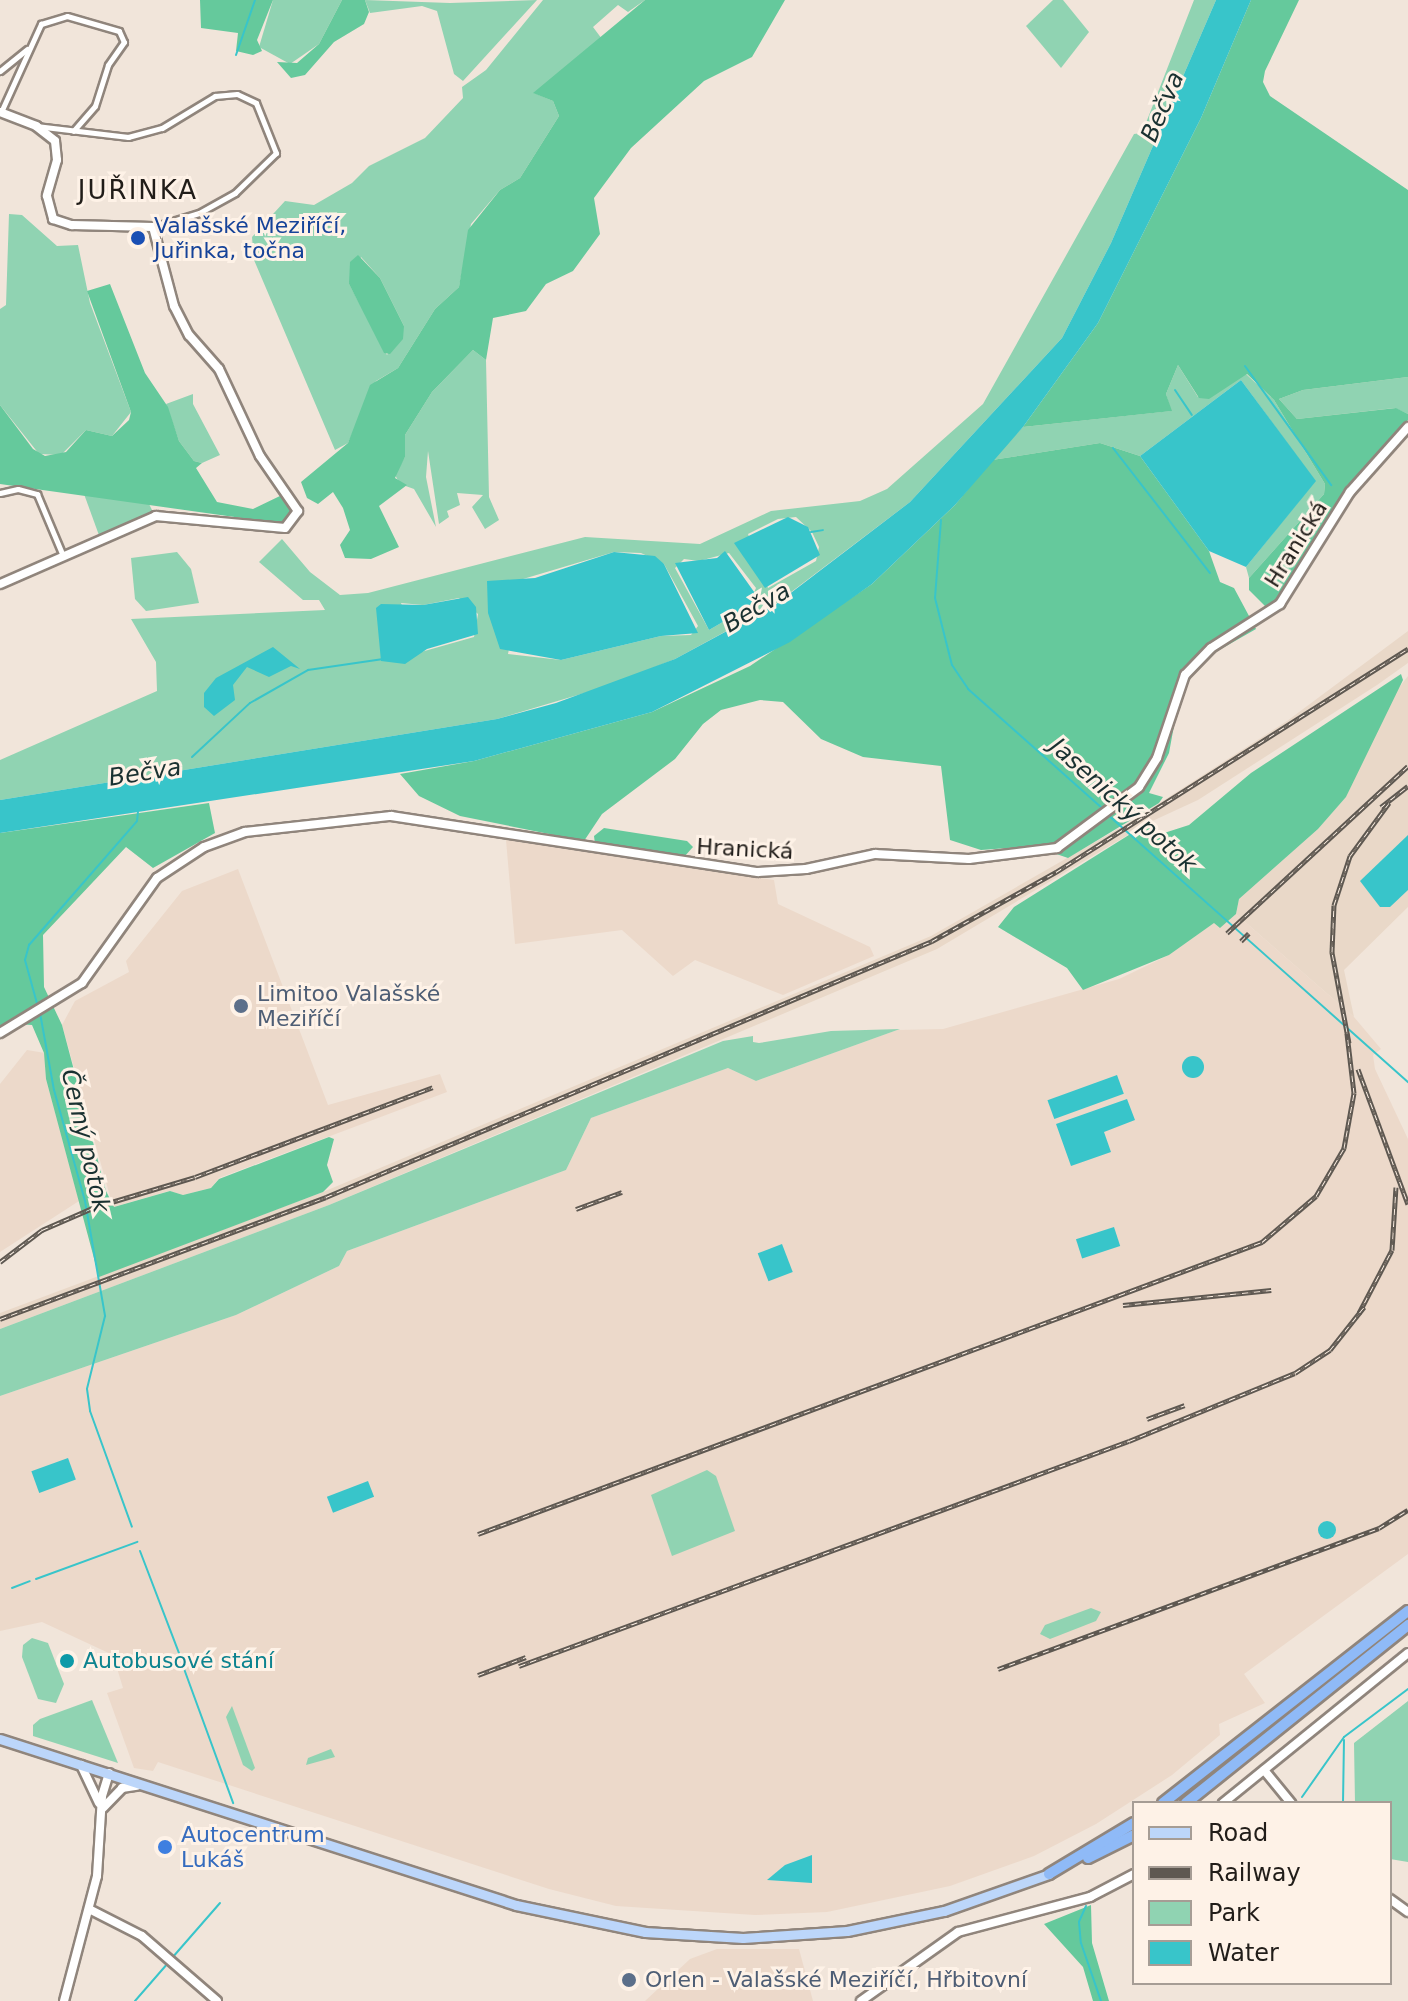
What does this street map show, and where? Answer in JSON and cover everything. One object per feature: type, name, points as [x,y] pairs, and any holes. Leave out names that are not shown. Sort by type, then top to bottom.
[{"type":"highway","points":[[1166,1801],[1408,1611]]},
{"type":"highway","points":[[1188,1801],[1408,1625]]},
{"type":"highway","points":[[1049,1874],[1132,1824]]},
{"type":"highway","points":[[1049,1874],[1132,1836]]},
{"type":"main road","points":[[0,1739],[516,1905],[668,1935],[762,1938],[869,1928],[944,1911],[1049,1874]]},
{"type":"street","points":[[36,126],[73,131],[146,135],[215,96],[237,94],[256,103],[276,153],[235,193],[199,213],[153,227],[72,225],[53,219],[47,196],[57,148],[50,133],[0,112],[41,24],[63,16],[124,36],[95,106],[73,131]]},
{"type":"street","points":[[0,71],[30,47]]},
{"type":"street","points":[[0,584],[156,516],[285,528],[297,517],[296,505],[260,456],[219,369],[189,335],[174,306],[153,227]]},
{"type":"street","name":"Hranická","points":[[0,1033],[88,977],[157,878],[204,847],[245,832],[391,816],[675,862],[777,872],[875,854],[969,859],[1032,854],[1067,843],[1108,814],[1151,769],[1185,675],[1211,648],[1280,604],[1350,492],[1408,427]]},
{"type":"street","points":[[0,493],[18,489],[37,494],[63,556]]},
{"type":"street","points":[[1225,1801],[1408,1653]]},
{"type":"street","points":[[81,1765],[101,1812]]},
{"type":"street","points":[[1264,1770],[1289,1801]]},
{"type":"street","points":[[64,2001],[89,1909],[109,1773]]},
{"type":"street","points":[[101,1812],[122,1788],[146,1786]]},
{"type":"street","points":[[861,2001],[958,1932],[1088,1897],[1132,1875]]},
{"type":"street","points":[[89,1909],[126,1926],[217,2001]]},
{"type":"shaded area","points":[[1408,631],[1408,663],[1377,685],[1198,800],[1148,823],[937,949],[329,1205],[0,1329],[0,1313],[323,1192],[931,936],[1130,822],[1287,721]]},
{"type":"shaded area","points":[[1408,676],[1408,907],[1344,970],[1354,1017],[1236,914],[1239,899],[1318,829],[1346,797],[1391,698]]},
{"type":"shaded area","points":[[506,840],[774,880],[778,904],[870,947],[874,956],[783,995],[695,960],[673,976],[622,930],[515,944]]},
{"type":"shaded area","points":[[238,869],[328,1105],[440,1074],[447,1092],[219,1178],[211,1188],[183,1195],[169,1191],[113,1207],[62,1025],[75,1001],[129,972],[126,961],[182,891]]},
{"type":"shaded area","points":[[1236,914],[1354,1017],[1381,1049],[1373,1055],[1375,1069],[1408,1139],[1408,1554],[1244,1674],[1265,1703],[1219,1724],[1220,1735],[1172,1775],[1096,1824],[1034,1856],[950,1886],[827,1912],[755,1915],[616,1906],[549,1889],[158,1762],[153,1771],[134,1768],[107,1693],[123,1688],[113,1655],[42,1622],[0,1631],[0,1396],[236,1315],[339,1266],[347,1251],[566,1170],[591,1118],[728,1068],[756,1081],[897,1030],[943,1029],[1119,979],[1169,955],[1215,922],[1220,928]]},
{"type":"shaded area","points":[[27,1050],[45,1053],[46,1079],[79,1201],[0,1252],[0,1084]]},
{"type":"shaded area","points":[[717,1949],[799,1949],[813,2001],[645,2001],[690,1959]]},
{"type":"green space","points":[[200,0],[273,0],[257,40],[262,51],[253,55],[236,51],[238,33],[201,28]]},
{"type":"green space","points":[[273,0],[342,0],[319,44],[290,64],[259,47]]},
{"type":"green space","points":[[342,0],[365,0],[369,12],[364,24],[334,42],[305,75],[291,78],[277,62],[297,63],[319,44]]},
{"type":"green space","points":[[365,0],[450,3],[537,0],[463,81],[454,74],[437,11],[422,6],[370,13]]},
{"type":"green space","points":[[543,0],[645,0],[628,12],[618,5],[593,27],[602,39],[534,93],[553,101],[559,116],[520,178],[500,190],[471,224],[459,287],[435,309],[398,368],[376,381],[348,443],[335,450],[254,260],[252,237],[285,201],[314,205],[352,183],[369,166],[425,138],[463,98],[462,87],[486,70]],"holes":[[[361,257],[380,278],[404,326],[387,355],[349,284]]]},
{"type":"green space","points":[[645,0],[785,0],[752,57],[704,81],[631,148],[594,198],[600,234],[573,271],[546,284],[526,311],[493,318],[486,360],[473,350],[432,392],[405,435],[405,457],[395,478],[407,485],[379,506],[399,547],[371,559],[345,558],[340,545],[350,530],[343,508],[333,492],[318,504],[307,498],[301,482],[348,443],[370,385],[398,368],[435,309],[459,287],[468,230],[500,190],[520,178],[559,116],[553,101],[533,93]]},
{"type":"green space","points":[[1053,0],[1063,0],[1089,32],[1061,68],[1026,26]]},
{"type":"green space","points":[[1194,0],[1216,0],[1111,243],[1062,338],[910,502],[774,605],[675,659],[608,686],[497,719],[0,800],[0,760],[157,691],[156,662],[131,619],[325,610],[319,600],[303,600],[259,562],[282,539],[310,572],[340,595],[368,593],[585,537],[700,544],[771,511],[860,501],[887,489],[983,404],[1134,134],[1142,133]],"holes":[[[796,517],[812,532],[819,547],[816,561],[768,588],[748,534],[778,519]],[[614,552],[641,553],[664,564],[698,626],[691,635],[661,636],[561,660],[508,654],[523,579]],[[729,553],[756,588],[747,608],[709,630],[675,568],[684,559],[699,561]],[[459,598],[478,614],[474,637],[421,652],[401,603],[423,605]]]},
{"type":"green space","points":[[1251,0],[1299,0],[1265,71],[1263,82],[1270,96],[1408,190],[1408,377],[1303,390],[1279,399],[1297,419],[1396,408],[1408,414],[1408,420],[1365,467],[1278,602],[1268,609],[1249,590],[1249,578],[1324,494],[1325,484],[1274,400],[1247,374],[1209,399],[1199,398],[1178,365],[1166,394],[1172,411],[1023,427],[1098,323],[1201,118]]},
{"type":"green space","points":[[9,214],[22,215],[57,246],[78,245],[90,303],[131,412],[112,436],[86,430],[61,455],[39,454],[0,405],[0,309],[6,305]]},
{"type":"green space","points":[[358,255],[380,278],[404,326],[403,339],[390,354],[384,353],[349,284],[350,262]]},
{"type":"green space","points":[[110,284],[145,373],[168,407],[179,441],[194,461],[202,463],[196,468],[217,502],[253,509],[282,495],[292,512],[284,524],[0,484],[0,405],[33,449],[45,456],[66,452],[86,430],[112,436],[129,420],[131,412],[87,291]]},
{"type":"green space","points":[[473,350],[486,360],[489,497],[499,520],[485,529],[472,507],[483,495],[457,493],[460,505],[447,511],[449,517],[439,524],[428,451],[426,477],[436,527],[414,489],[400,484],[395,475],[405,457],[405,435],[432,392]]},
{"type":"green space","points":[[1178,365],[1198,397],[1246,374],[1274,400],[1325,484],[1324,494],[1249,578],[1246,567],[1315,481],[1241,380],[1140,456],[1100,443],[992,460],[1023,427],[1171,411],[1166,394]]},
{"type":"green space","points":[[1408,377],[1408,414],[1395,408],[1297,419],[1279,399],[1303,390]]},
{"type":"green space","points":[[193,394],[193,404],[220,455],[202,463],[194,461],[179,441],[166,404]]},
{"type":"green space","points":[[1100,443],[1140,456],[1209,551],[1220,582],[1234,588],[1256,629],[1207,657],[1190,678],[1178,704],[1169,753],[1149,793],[1163,797],[1159,803],[1068,858],[1033,846],[981,850],[950,840],[941,766],[863,757],[821,739],[783,702],[760,700],[721,710],[703,724],[675,759],[602,814],[584,841],[460,816],[419,796],[400,774],[474,761],[652,712],[750,666],[872,584],[955,505],[992,460]]},
{"type":"green space","points":[[84,494],[149,504],[154,514],[100,538]]},
{"type":"green space","points":[[177,552],[191,569],[199,603],[146,611],[135,599],[131,558]]},
{"type":"green space","points":[[1401,674],[1403,680],[1346,797],[1318,829],[1239,899],[1236,914],[1220,928],[1214,923],[1169,955],[1083,990],[1067,968],[998,927],[1014,907],[1148,823],[1161,834],[1189,825],[1251,773]]},
{"type":"green space","points":[[209,803],[215,833],[153,868],[126,847],[43,935],[44,987],[62,1025],[106,1191],[114,1207],[170,1191],[183,1195],[211,1188],[219,1179],[329,1137],[334,1139],[327,1165],[333,1182],[323,1192],[99,1277],[46,1079],[44,1053],[32,1025],[17,1024],[0,1038],[0,833]]},
{"type":"green space","points":[[604,828],[687,841],[693,847],[684,857],[595,844],[594,836]]},
{"type":"green space","points":[[900,1029],[756,1081],[728,1068],[591,1118],[566,1170],[347,1251],[339,1266],[236,1315],[0,1396],[0,1329],[329,1205],[723,1041],[753,1036],[753,1042],[759,1043],[831,1031]]},
{"type":"green space","points":[[707,1470],[716,1476],[735,1531],[672,1556],[651,1495]]},
{"type":"green space","points":[[1091,1608],[1101,1612],[1096,1621],[1050,1639],[1040,1634],[1045,1625]]},
{"type":"green space","points":[[32,1638],[48,1643],[64,1684],[56,1703],[38,1699],[22,1657],[23,1645]]},
{"type":"green space","points":[[92,1700],[118,1763],[33,1736],[33,1725],[40,1719]]},
{"type":"green space","points":[[1408,1701],[1408,1862],[1392,1859],[1392,1801],[1355,1801],[1354,1743]]},
{"type":"green space","points":[[232,1706],[255,1768],[252,1771],[243,1765],[226,1717]]},
{"type":"green space","points":[[331,1749],[335,1757],[306,1765],[308,1758]]},
{"type":"green space","points":[[1091,1905],[1092,1943],[1109,2001],[1093,2001],[1083,1967],[1044,1924]]},
{"type":"water","points":[[1216,0],[1251,0],[1201,118],[1098,323],[1023,427],[955,505],[872,584],[790,642],[652,712],[474,761],[0,833],[0,800],[497,719],[556,703],[675,659],[775,605],[910,502],[1062,338],[1111,243]]},
{"type":"water","points":[[1241,380],[1316,481],[1246,567],[1209,551],[1140,456]]},
{"type":"water","points":[[788,517],[808,527],[820,555],[765,588],[734,543]]},
{"type":"water","points":[[725,551],[757,596],[747,608],[709,630],[675,563],[717,558]]},
{"type":"water","points":[[614,552],[655,556],[664,564],[698,633],[661,636],[561,660],[500,649],[488,613],[487,581],[535,578]]},
{"type":"water","points":[[468,597],[476,607],[478,634],[427,649],[405,664],[381,661],[376,608],[381,604],[423,605]]},
{"type":"water","points":[[273,647],[300,669],[291,666],[269,677],[247,667],[233,685],[235,700],[214,716],[204,707],[204,693],[216,678]]},
{"type":"water","points":[[1408,835],[1408,890],[1390,907],[1380,907],[1360,881]]},
{"type":"water","points":[[1193,1056],[1201,1059],[1204,1067],[1201,1075],[1193,1078],[1185,1075],[1182,1067],[1185,1059]]},
{"type":"water","points":[[1117,1075],[1124,1094],[1054,1119],[1047,1100]]},
{"type":"water","points":[[1127,1099],[1135,1120],[1104,1132],[1111,1152],[1071,1166],[1056,1124]]},
{"type":"water","points":[[1114,1227],[1120,1246],[1082,1258],[1076,1239]]},
{"type":"water","points":[[782,1244],[793,1272],[768,1281],[758,1253]]},
{"type":"water","points":[[68,1458],[76,1480],[39,1493],[31,1471]]},
{"type":"water","points":[[368,1481],[374,1497],[333,1513],[327,1497]]},
{"type":"water","points":[[1327,1521],[1336,1530],[1327,1539],[1318,1530]]},
{"type":"water","points":[[812,1855],[812,1883],[767,1880],[785,1865]]},
{"type":"waterway","points":[[236,55],[255,0]]},
{"type":"waterway","points":[[1245,366],[1331,485]]},
{"type":"waterway","points":[[1175,390],[1192,415]]},
{"type":"waterway","points":[[1113,448],[1210,573]]},
{"type":"waterway","name":"Jasenický potok","points":[[941,520],[935,598],[952,665],[968,689],[1103,809]]},
{"type":"waterway","points":[[811,532],[823,530]]},
{"type":"waterway","points":[[192,757],[250,703],[308,670],[383,659]]},
{"type":"waterway","name":"Černý potok","points":[[38,1007],[25,960],[29,945],[137,821],[138,812]]},
{"type":"waterway","name":"Jasenický potok","points":[[1107,814],[1408,1082]]},
{"type":"waterway","name":"Černý potok","points":[[40,1013],[54,1090],[85,1201],[105,1316],[87,1389],[90,1411],[132,1527]]},
{"type":"waterway","points":[[36,1579],[137,1542]]},
{"type":"waterway","name":"Černý potok","points":[[140,1551],[180,1656]]},
{"type":"waterway","points":[[12,1588],[30,1581]]},
{"type":"waterway","name":"Černý potok","points":[[183,1666],[233,1803]]},
{"type":"waterway","points":[[1302,1797],[1344,1737],[1408,1689]]},
{"type":"waterway","points":[[1343,1801],[1344,1740]]},
{"type":"waterway","name":"Černý potok","points":[[172,1958],[220,1903]]},
{"type":"waterway","points":[[1086,1906],[1079,1922],[1081,1943],[1101,2001]]},
{"type":"waterway","name":"Černý potok","points":[[135,2001],[168,1963]]},
{"type":"railway","points":[[0,1319],[326,1197],[932,941],[1056,872],[1408,649]]},
{"type":"railway","points":[[1227,933],[1408,766]]},
{"type":"railway","points":[[1381,807],[1408,786]]},
{"type":"railway","points":[[1349,1043],[1332,952],[1334,905],[1350,856],[1389,803]]},
{"type":"railway","points":[[1241,941],[1249,933]]},
{"type":"railway","points":[[478,1534],[1262,1242],[1316,1196],[1344,1148],[1354,1093],[1347,1033]]},
{"type":"railway","points":[[1358,1069],[1408,1204]]},
{"type":"railway","points":[[0,1262],[42,1230],[95,1207],[195,1177],[433,1087]]},
{"type":"railway","points":[[1359,1313],[1392,1250],[1396,1187]]},
{"type":"railway","points":[[576,1209],[622,1192]]},
{"type":"railway","points":[[1123,1305],[1271,1290]]},
{"type":"railway","points":[[519,1666],[1129,1441],[1295,1373],[1330,1350],[1364,1307]]},
{"type":"railway","points":[[1147,1419],[1185,1405]]},
{"type":"railway","points":[[998,1669],[1379,1528],[1408,1510]]},
{"type":"railway","points":[[478,1675],[526,1657]]},
{"type":"place","name":"Valašské Meziříčí, Juřinka, točna","points":[[138,238]]},
{"type":"place","name":"Limitoo Valašské Meziříčí","points":[[241,1006]]},
{"type":"place","name":"Autobusové stání","points":[[67,1661]]},
{"type":"place","name":"Autocentrum Lukáš","points":[[165,1847]]},
{"type":"place","name":"Orlen - Valašské Meziříčí, Hřbitovní","points":[[629,1980]]},
{"type":"district","name":"JUŘINKA","points":[[138,191]]},
{"type":"water label","name":"Bečva","points":[[1163,107]]},
{"type":"water label","name":"Bečva","points":[[757,608]]},
{"type":"water label","name":"Bečva","points":[[145,773]]}]
